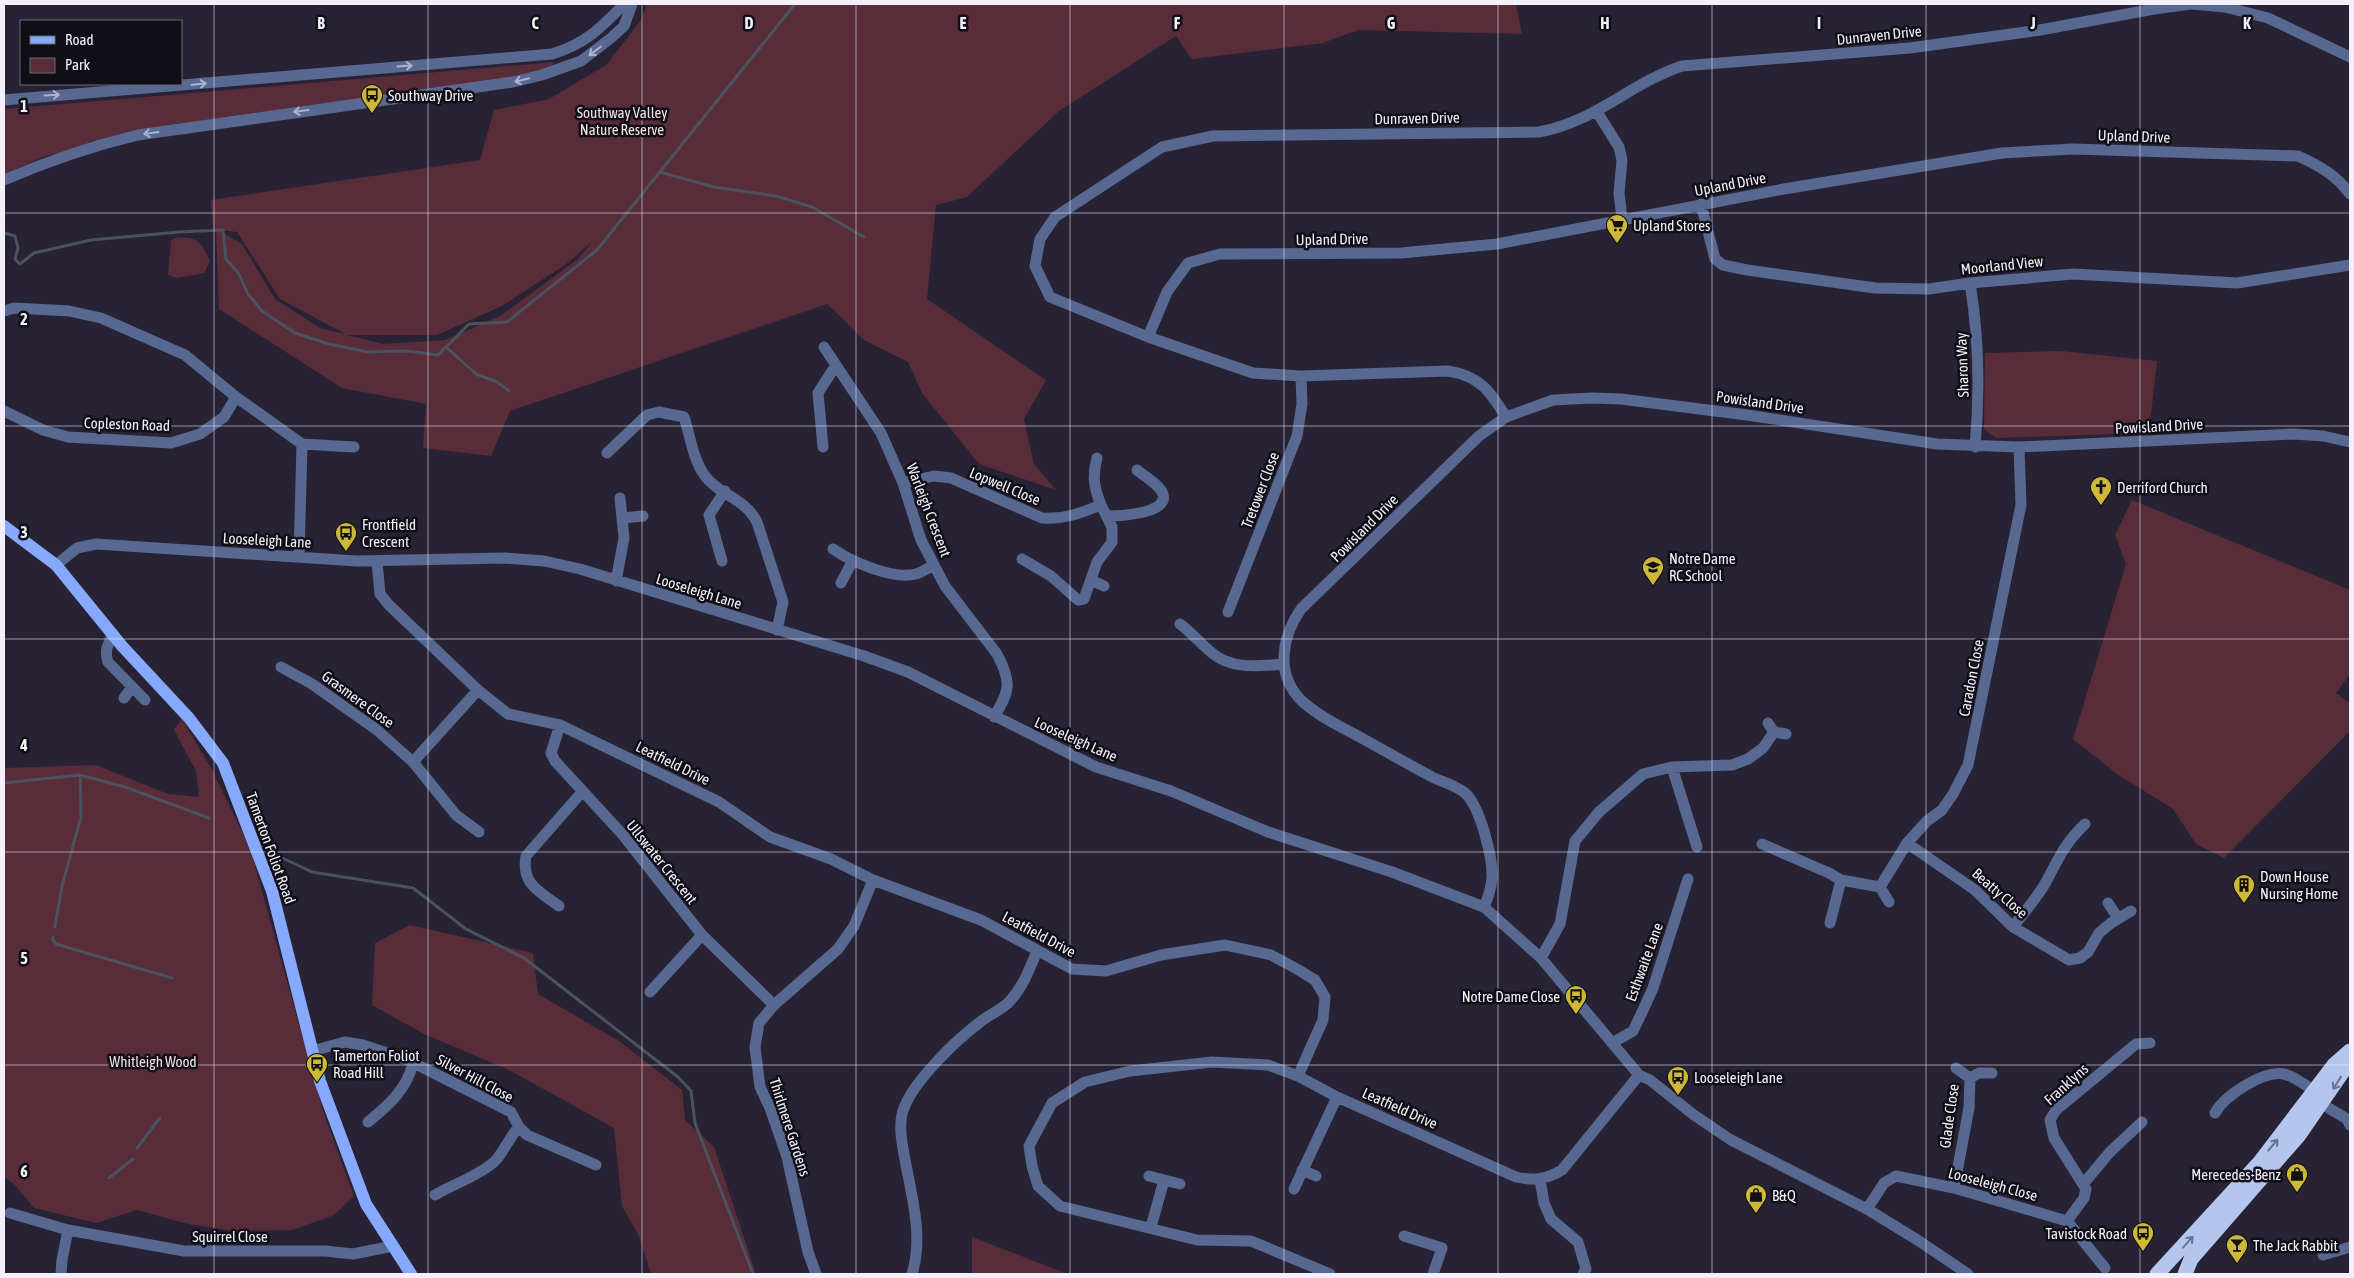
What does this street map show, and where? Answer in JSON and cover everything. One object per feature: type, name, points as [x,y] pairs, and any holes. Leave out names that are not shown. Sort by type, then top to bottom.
[{"type":"highway","points":[[2185,1274],[2191,1259],[2299,1135],[2334,1065],[2350,1051]]},
{"type":"highway","points":[[2157,1274],[2319,1098],[2350,1061]]},
{"type":"main road","name":"Tamerton Foliot Road","points":[[4,526],[56,565],[113,634],[189,718],[223,763],[272,891],[320,1081],[366,1204],[411,1274]]},
{"type":"street","points":[[4,100],[552,54],[581,43],[606,23],[624,4]]},
{"type":"street","points":[[4,180],[80,150],[138,135],[504,84],[542,75],[581,62],[624,26],[632,4]]},
{"type":"street","name":"Dunraven Drive","points":[[1506,417],[1493,396],[1466,373],[1448,371],[1301,376],[1253,373],[1148,338],[1050,297],[1034,266],[1040,240],[1055,217],[1162,147],[1213,136],[1539,132],[1576,123],[1660,73],[1682,66],[1910,48],[2040,30],[2191,4],[2225,7],[2268,18],[2350,57]]},
{"type":"street","points":[[1596,112],[1619,147],[1622,160],[1619,193],[1622,218]]},
{"type":"street","name":"Upland Drive","points":[[1148,338],[1167,292],[1188,263],[1220,254],[1401,253],[1497,244],[1622,218],[2002,153],[2073,149],[2298,156],[2319,165],[2336,176],[2350,194]]},
{"type":"street","name":"Moorland View","points":[[1701,204],[1715,259],[1723,265],[1875,288],[1928,289],[1970,283],[2073,274],[2237,283],[2350,265]]},
{"type":"street","name":"Sharon Way","points":[[1970,283],[1978,352],[1979,400],[1975,447]]},
{"type":"street","points":[[4,311],[14,308],[68,312],[101,318],[184,355],[236,397],[302,444],[354,447]]},
{"type":"street","name":"Warleigh Crescent","points":[[824,347],[880,433],[903,483],[921,540],[934,565],[962,611],[997,654],[1008,677],[1006,698],[994,717]]},
{"type":"street","points":[[823,447],[818,393],[836,365]]},
{"type":"street","name":"Tretower Close","points":[[1228,612],[1297,436],[1302,404],[1301,376]]},
{"type":"street","name":"Copleston Road","points":[[4,411],[43,430],[68,437],[170,442],[200,434],[224,418],[236,397]]},
{"type":"street","name":"Powisland Drive","points":[[1484,908],[1490,891],[1492,865],[1478,814],[1465,794],[1318,714],[1302,701],[1293,690],[1284,664],[1284,646],[1287,634],[1301,609],[1479,436],[1506,417],[1553,400],[1593,398],[1621,399],[1747,415],[1937,444],[1975,447],[2019,448],[2293,434],[2323,436],[2350,442]]},
{"type":"street","points":[[607,453],[647,415],[659,412],[684,417],[700,467],[706,477],[751,509],[757,522],[783,602],[777,630]]},
{"type":"street","points":[[607,436],[616,444]]},
{"type":"street","points":[[299,557],[302,444]]},
{"type":"street","name":"Caradon Close","points":[[1880,887],[1907,842],[1927,821],[1942,810],[1954,794],[1968,765],[2021,505],[2019,448]]},
{"type":"street","points":[[1022,559],[1044,570],[1078,600],[1084,599],[1097,562],[1112,542],[1112,527],[1100,505],[1094,488],[1093,478],[1097,458]]},
{"type":"street","points":[[1107,516],[1142,512],[1158,506],[1163,501],[1164,495],[1160,490],[1137,470]]},
{"type":"street","name":"Lopwell Close","points":[[903,483],[934,476],[951,478],[1042,518],[1054,519],[1070,516],[1100,505]]},
{"type":"street","points":[[722,561],[709,516],[725,491]]},
{"type":"street","points":[[616,581],[624,538],[620,498]]},
{"type":"street","points":[[623,518],[643,516]]},
{"type":"street","name":"Looseleigh Lane","points":[[56,565],[77,548],[96,544],[377,562],[425,558],[505,558],[544,561],[580,569],[864,656],[908,672],[935,684],[994,717],[1096,768],[1171,791],[1268,832],[1392,872],[1484,908],[1541,958],[1639,1074],[1650,1080],[1694,1116],[1731,1140],[1867,1209],[1919,1240],[1968,1274]]},
{"type":"street","points":[[833,550],[852,562],[905,575],[916,574],[934,565]]},
{"type":"street","name":"Leatfield Drive","points":[[377,562],[380,594],[389,605],[478,690],[508,714],[560,725],[719,802],[770,838],[831,860],[872,880],[981,920],[1072,969],[1106,971],[1161,955],[1225,945],[1271,955],[1314,980],[1325,997],[1323,1020],[1298,1076],[1337,1097],[1516,1177],[1528,1180],[1540,1179],[1550,1177],[1562,1170],[1639,1074]]},
{"type":"street","points":[[841,583],[852,562]]},
{"type":"street","points":[[1091,580],[1104,586]]},
{"type":"street","points":[[1180,624],[1213,654],[1234,664],[1255,667],[1284,664]]},
{"type":"street","points":[[113,634],[106,647],[108,662],[145,700]]},
{"type":"street","name":"Grasmere Close","points":[[281,667],[312,684],[377,730],[413,762],[456,815],[479,832]]},
{"type":"street","points":[[124,698],[132,688]]},
{"type":"street","points":[[413,762],[478,690]]},
{"type":"street","name":"Ullswater Crescent","points":[[560,725],[551,753],[554,762],[627,840],[702,935],[774,1006]]},
{"type":"street","points":[[1541,958],[1560,924],[1575,841],[1599,812],[1643,774],[1672,767],[1732,764],[1748,759],[1763,748],[1771,727],[1786,734]]},
{"type":"street","points":[[1672,767],[1697,848]]},
{"type":"street","points":[[559,906],[530,884],[524,868],[526,856],[582,792]]},
{"type":"street","points":[[2013,927],[2046,882],[2053,864],[2072,836],[2085,824]]},
{"type":"street","name":"Beatty Close","points":[[1907,842],[1975,890],[2013,927],[2069,960],[2080,958],[2088,952],[2099,933],[2118,918],[2131,911]]},
{"type":"street","points":[[1762,844],[1820,868],[1841,880],[1880,887],[1889,902]]},
{"type":"street","name":"Esthwaite Lane","points":[[1612,1044],[1633,1031],[1644,1008],[1653,988],[1688,879]]},
{"type":"street","name":"Thirlmere Gardens","points":[[816,1274],[808,1252],[787,1157],[770,1108],[760,1087],[755,1047],[759,1023],[774,1006],[838,949],[854,926],[872,880]]},
{"type":"street","points":[[1830,923],[1841,880]]},
{"type":"street","points":[[2108,903],[2118,918]]},
{"type":"street","points":[[650,992],[702,935]]},
{"type":"street","points":[[912,1274],[917,1257],[915,1214],[902,1141],[903,1110],[912,1092],[946,1052],[978,1023],[1009,1002],[1022,984],[1037,951]]},
{"type":"street","name":"Silver Hill Close","points":[[312,1051],[345,1042],[363,1045],[414,1063],[511,1112],[519,1127],[527,1135],[596,1165]]},
{"type":"street","name":"Franklyns","points":[[2084,1183],[2054,1138],[2050,1120],[2056,1110],[2136,1044],[2150,1043]]},
{"type":"street","points":[[1298,1076],[1268,1065],[1212,1062],[1130,1071],[1084,1082],[1052,1103],[1029,1146],[1032,1166],[1038,1186],[1060,1206],[1151,1227],[1197,1240],[1251,1242],[1330,1274]]},
{"type":"street","name":"Silver Hill Close","points":[[368,1122],[392,1102],[410,1078],[414,1063]]},
{"type":"street","name":"Glade Close","points":[[1956,1068],[1970,1078]]},
{"type":"street","name":"Glade Close","points":[[1970,1078],[1979,1073],[1992,1073]]},
{"type":"street","points":[[2215,1113],[2235,1092],[2263,1076],[2284,1074],[2349,1121]]},
{"type":"street","name":"Glade Close","points":[[1954,1188],[1969,1108],[1970,1078]]},
{"type":"street","points":[[1294,1189],[1337,1097]]},
{"type":"street","points":[[2105,1268],[2068,1221],[2084,1198],[2086,1189],[2084,1183],[2110,1152],[2142,1122]]},
{"type":"street","points":[[435,1195],[481,1171],[495,1161],[509,1137],[519,1127]]},
{"type":"street","points":[[1302,1170],[1316,1176]]},
{"type":"street","points":[[1149,1176],[1180,1184]]},
{"type":"street","name":"Looseleigh Close","points":[[1867,1209],[1884,1182],[1896,1176],[1954,1188],[2068,1221]]},
{"type":"street","points":[[1540,1179],[1544,1203],[1551,1219],[1578,1242],[1586,1269],[1583,1274]]},
{"type":"street","points":[[1151,1227],[1164,1180]]},
{"type":"street","name":"Squirrel Close","points":[[10,1213],[68,1230],[184,1251],[325,1251],[353,1254],[393,1246]]},
{"type":"street","points":[[61,1274],[68,1230]]},
{"type":"street","points":[[1404,1236],[1442,1248],[1433,1274]]},
{"type":"street","points":[[2323,1255],[2350,1247]]},
{"type":"green space","name":"Southway Valley Nature Reserve","points":[[647,4],[1516,4],[1522,34],[1358,30],[1323,43],[1192,59],[1176,36],[1059,111],[967,197],[936,205],[927,299],[1046,380],[1024,419],[1034,464],[1056,490],[979,464],[922,393],[908,362],[864,340],[827,304],[510,411],[491,456],[423,448],[426,404],[342,388],[219,309],[216,230],[213,229],[211,200],[480,160],[494,110],[549,99],[606,65],[641,20]],"holes":[[[218,230],[237,232],[280,299],[345,334],[320,328],[275,299],[242,244]],[[592,242],[578,259],[500,316],[445,340],[383,344],[347,335],[437,335],[502,306],[565,265]]]},
{"type":"green space","points":[[555,62],[535,82],[138,132],[43,157],[4,175],[4,109]]},
{"type":"green space","points":[[178,237],[191,238],[202,245],[210,261],[204,273],[177,278],[168,275],[171,240]]},
{"type":"green space","points":[[2062,351],[2157,361],[2149,433],[1996,438],[1984,429],[1985,353]]},
{"type":"green space","points":[[2132,500],[2350,590],[2350,674],[2336,693],[2350,703],[2350,731],[2224,858],[2196,844],[2173,809],[2117,774],[2073,739],[2126,564],[2115,535]]},
{"type":"green space","name":"Whitleigh Wood","points":[[182,719],[211,768],[250,848],[323,1111],[354,1196],[334,1215],[293,1230],[234,1231],[188,1224],[137,1210],[96,1223],[34,1208],[15,1185],[4,1177],[4,768],[96,765],[168,794],[199,797],[196,771],[174,730]]},
{"type":"green space","points":[[410,925],[533,953],[538,994],[619,1041],[682,1090],[685,1120],[714,1147],[756,1274],[651,1274],[638,1234],[622,1206],[614,1128],[509,1070],[424,1034],[372,1005],[375,943]]},
{"type":"green space","points":[[972,1237],[1065,1273],[972,1274]]},
{"type":"waterway","points":[[4,233],[15,236],[18,248],[15,259],[20,264],[34,253],[91,240],[223,230],[226,259],[239,274],[248,294],[262,311],[295,333],[329,344],[368,352],[407,351],[438,355],[469,324],[507,322],[597,250],[795,4]]},
{"type":"waterway","points":[[660,172],[714,187],[776,196],[812,207],[864,237]]},
{"type":"waterway","points":[[446,347],[476,374],[497,382],[509,391]]},
{"type":"waterway","points":[[4,783],[80,775],[125,787],[209,818]]},
{"type":"waterway","points":[[55,927],[62,886],[81,817],[80,775]]},
{"type":"waterway","points":[[278,856],[312,872],[413,888],[466,929],[524,958],[678,1077],[691,1091],[695,1123],[753,1274]]},
{"type":"waterway","points":[[53,937],[52,939],[56,944],[172,978]]},
{"type":"waterway","points":[[137,1148],[160,1118]]},
{"type":"waterway","points":[[109,1178],[133,1159]]},
{"type":"place","name":"Southway Drive","points":[[372,114]]},
{"type":"place","name":"Upland Stores","points":[[1617,244]]},
{"type":"place","name":"Derriford Church","points":[[2101,506]]},
{"type":"place","name":"Frontfield Crescent","points":[[346,552]]},
{"type":"place","name":"Notre Dame RC School","points":[[1653,586]]},
{"type":"place","name":"Down House Nursing Home","points":[[2244,904]]},
{"type":"place","name":"Notre Dame Close","points":[[1576,1015]]},
{"type":"place","name":"Tamerton Foliot Road Hill","points":[[317,1083]]},
{"type":"place","name":"Looseleigh Lane","points":[[1678,1096]]},
{"type":"place","name":"Merecedes-Benz","points":[[2297,1193]]},
{"type":"place","name":"B&Q","points":[[1756,1214]]},
{"type":"place","name":"Tavistock Road","points":[[2143,1252]]},
{"type":"place","name":"The Jack Rabbit","points":[[2237,1264]]}]
